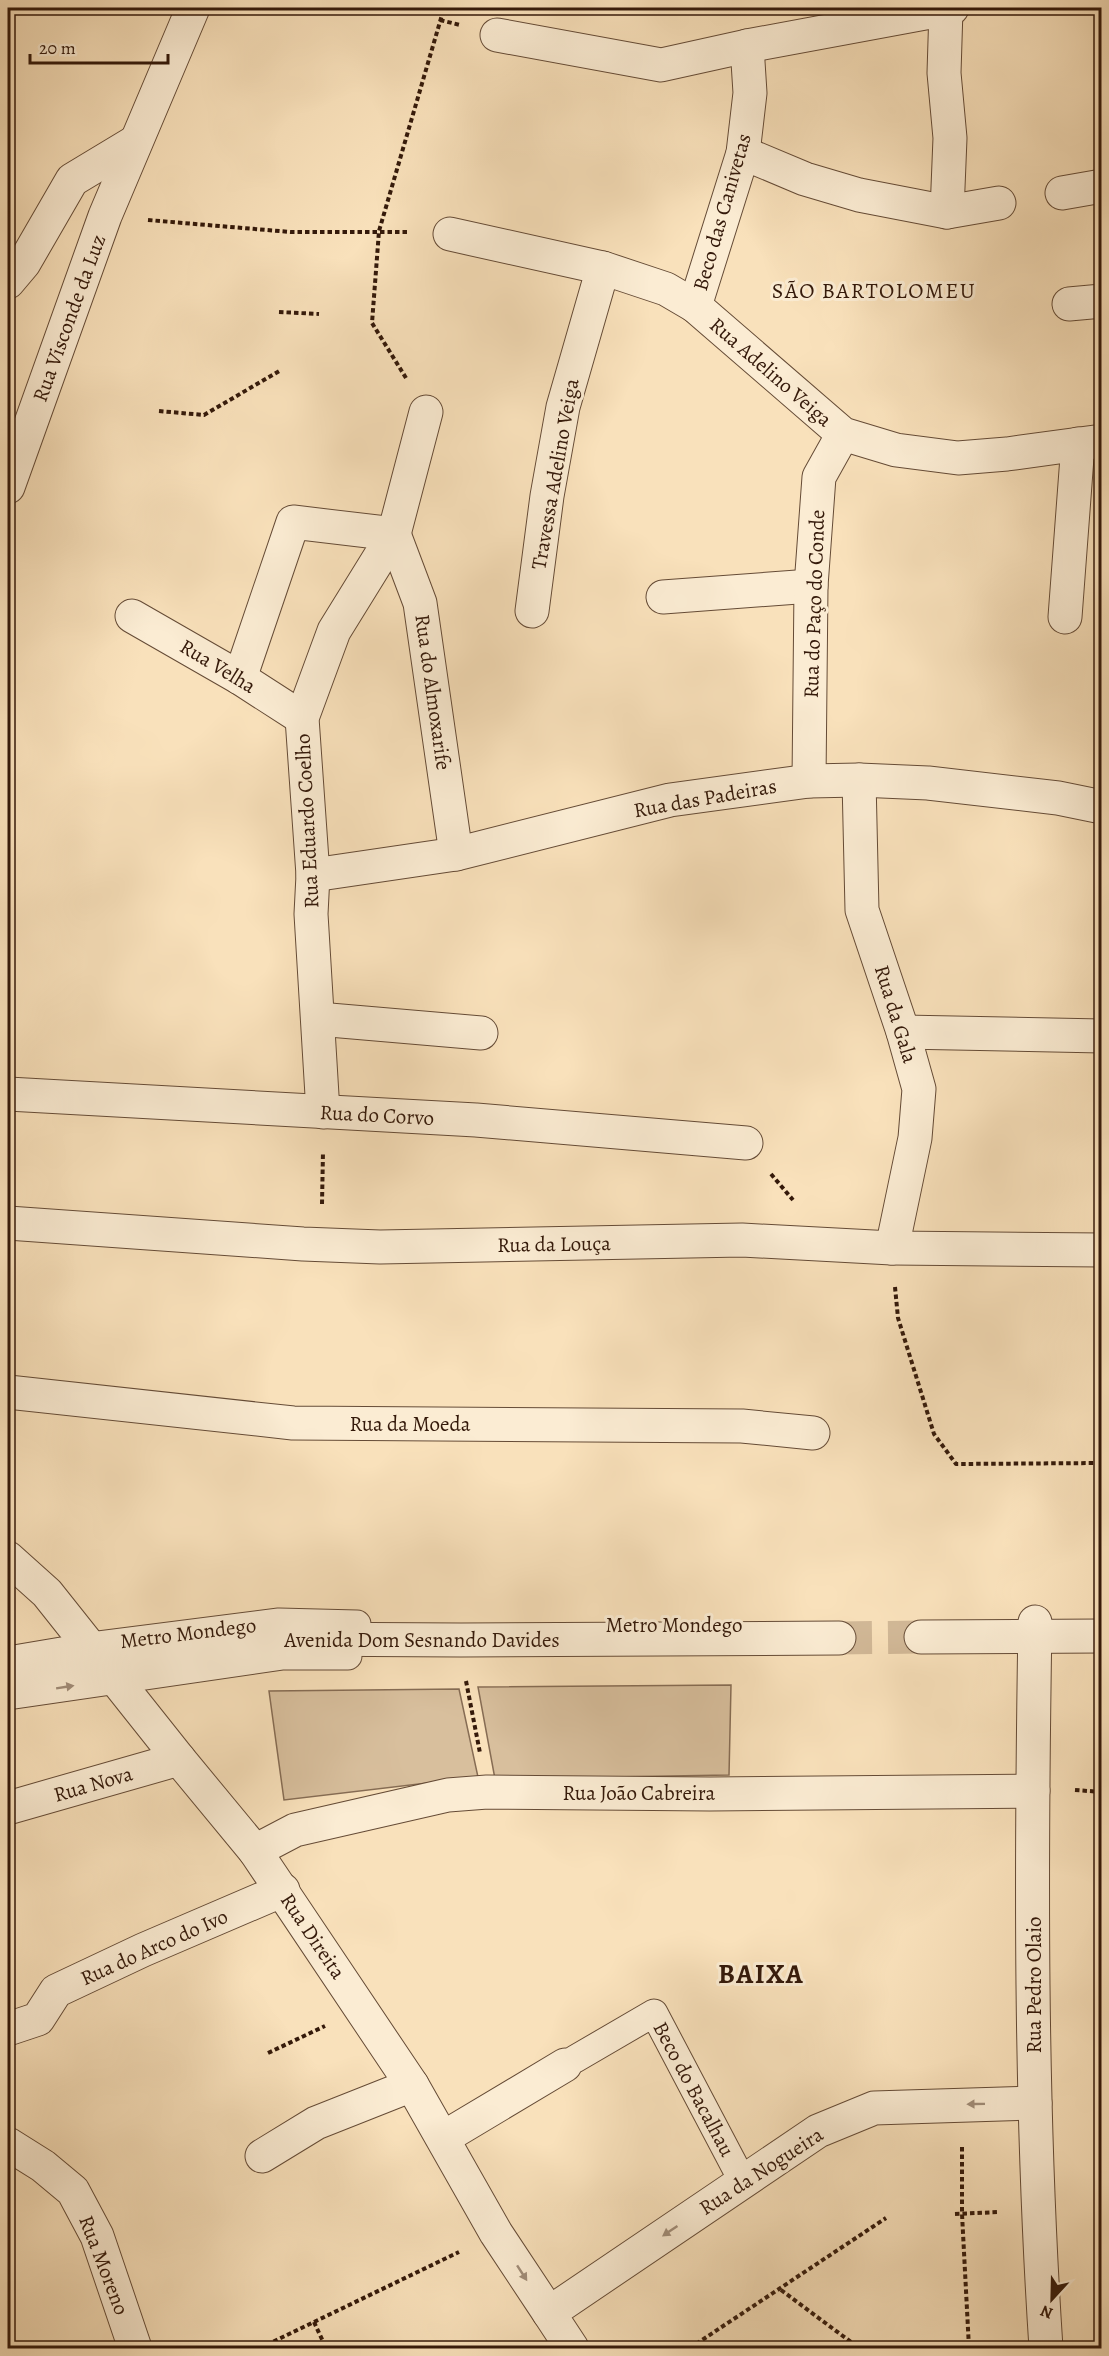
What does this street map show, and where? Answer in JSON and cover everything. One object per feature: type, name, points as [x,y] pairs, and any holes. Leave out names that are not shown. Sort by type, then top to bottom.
[{"type":"street","name":"Rua Visconde da Luz","points":[[8,487],[105,216],[193,8]]},
{"type":"street","points":[[497,34],[661,65],[880,14],[949,8],[944,73],[950,138],[947,212]]},
{"type":"street","name":"Beco das Canivetas","points":[[695,306],[743,153],[750,93],[747,46]]},
{"type":"street","points":[[16,273],[72,180],[135,142]]},
{"type":"street","points":[[743,153],[805,179],[859,195],[947,212],[999,203]]},
{"type":"street","points":[[1062,193],[1101,186]]},
{"type":"street","name":"Rua Adelino Veiga","points":[[450,234],[603,268],[666,289],[695,306],[843,434],[896,450],[958,458],[1007,454],[1090,442]]},
{"type":"street","name":"Travessa Adelino Veiga","points":[[532,611],[563,407],[603,268]]},
{"type":"street","points":[[1069,304],[1101,301]]},
{"type":"street","name":"Rua Eduardo Coelho","points":[[324,1112],[311,914],[313,874],[302,718],[334,631],[394,534],[426,412]]},
{"type":"street","name":"Rua do Paço do Conde","points":[[809,781],[811,586],[819,477],[843,434]]},
{"type":"street","points":[[1065,617],[1090,442]]},
{"type":"street","points":[[240,678],[293,522],[394,534]]},
{"type":"street","name":"Rua do Almoxarife","points":[[394,534],[420,603],[456,854]]},
{"type":"street","points":[[663,597],[811,586]]},
{"type":"street","name":"Rua Velha","points":[[132,616],[240,678],[302,718]]},
{"type":"street","name":"Rua das Padeiras","points":[[313,874],[456,854],[670,800],[809,781],[859,780],[928,783],[1058,798],[1101,807]]},
{"type":"street","name":"Rua da Gala","points":[[859,780],[862,910],[903,1032],[919,1089],[915,1138],[892,1248]]},
{"type":"street","points":[[318,1019],[481,1033]]},
{"type":"street","points":[[903,1032],[1101,1036]]},
{"type":"street","name":"Rua do Corvo","points":[[8,1094],[476,1120],[746,1143]]},
{"type":"street","name":"Rua da Louça","points":[[8,1223],[380,1247],[742,1240],[892,1248],[1101,1250]]},
{"type":"street","name":"Rua da Moeda","points":[[8,1392],[293,1423],[742,1426],[813,1433]]},
{"type":"street","name":"Rua Direita","points":[[8,1558],[47,1593],[255,1851],[283,1890],[412,2085],[496,2233],[573,2349]]},
{"type":"street","name":"Rua Pedro Olaio","points":[[1035,1636],[1033,1791],[1035,2103],[1046,2349]]},
{"type":"street","points":[[920,1637],[1101,1636]]},
{"type":"street","name":"Avenida Dom Sesnando Davides","points":[[8,1678],[281,1639],[839,1637]]},
{"type":"street","name":"Rua Nova","points":[[8,1808],[179,1759]]},
{"type":"street","name":"Rua João Cabreira","points":[[255,1851],[296,1830],[448,1795],[487,1792],[710,1794],[1033,1791]]},
{"type":"street","name":"Rua do Arco do Ivo","points":[[8,2029],[38,2019],[56,1991],[143,1950],[283,1890]]},
{"type":"street","name":"Beco do Bacalhau","points":[[443,2138],[570,2062]]},
{"type":"street","points":[[262,2156],[316,2123],[412,2085]]},
{"type":"street","name":"Rua da Nogueira","points":[[549,2313],[818,2131],[874,2108],[1035,2103]]},
{"type":"street","name":"Rua Moreno","points":[[8,2144],[43,2166],[72,2191],[96,2236],[135,2349]]},
{"type":"lane","points":[[1035,1636],[1101,1621]]},
{"type":"lane","points":[[1035,1636],[1101,1650]]},
{"type":"lane","points":[[8,1696],[103,1663],[283,1656],[461,1656],[839,1637]]},
{"type":"lane","name":"Metro Mondego","points":[[8,1660],[103,1663]]},
{"type":"lane","name":"Beco do Bacalhau","points":[[570,2062],[654,2013],[743,2182]]},
{"type":"path","points":[[426,412],[372,323],[379,231],[444,8]]},
{"type":"path","points":[[160,221],[291,232],[379,231],[450,234]]},
{"type":"path","points":[[279,312],[319,314]]},
{"type":"path","points":[[159,411],[204,415],[281,370]]},
{"type":"path","points":[[321,1244],[324,1112]]},
{"type":"path","points":[[746,1143],[830,1245]]},
{"type":"path","points":[[892,1248],[898,1318],[934,1434],[956,1464],[1101,1464]]},
{"type":"path","points":[[461,1656],[487,1792]]},
{"type":"path","points":[[1075,1790],[1101,1792]]},
{"type":"path","points":[[268,2053],[361,2008]]},
{"type":"path","points":[[963,2186],[962,2214],[969,2349]]},
{"type":"path","points":[[955,2214],[972,2213]]},
{"type":"path","points":[[690,2349],[886,2218]]},
{"type":"path","points":[[260,2349],[496,2233]]},
{"type":"path","points":[[781,2290],[860,2349]]},
{"type":"path","points":[[314,2322],[326,2349]]},
{"type":"shaded area","points":[[731,1685],[729,1775],[495,1779],[478,1687]]},
{"type":"shaded area","points":[[459,1689],[478,1777],[284,1800],[269,1691]]},
{"type":"tunnel","points":[[839,1638],[921,1637]]},
{"type":"district","name":"SÃO BARTOLOMEU","points":[[874,290]]},
{"type":"district","name":"BAIXA","points":[[761,1974]]}]
